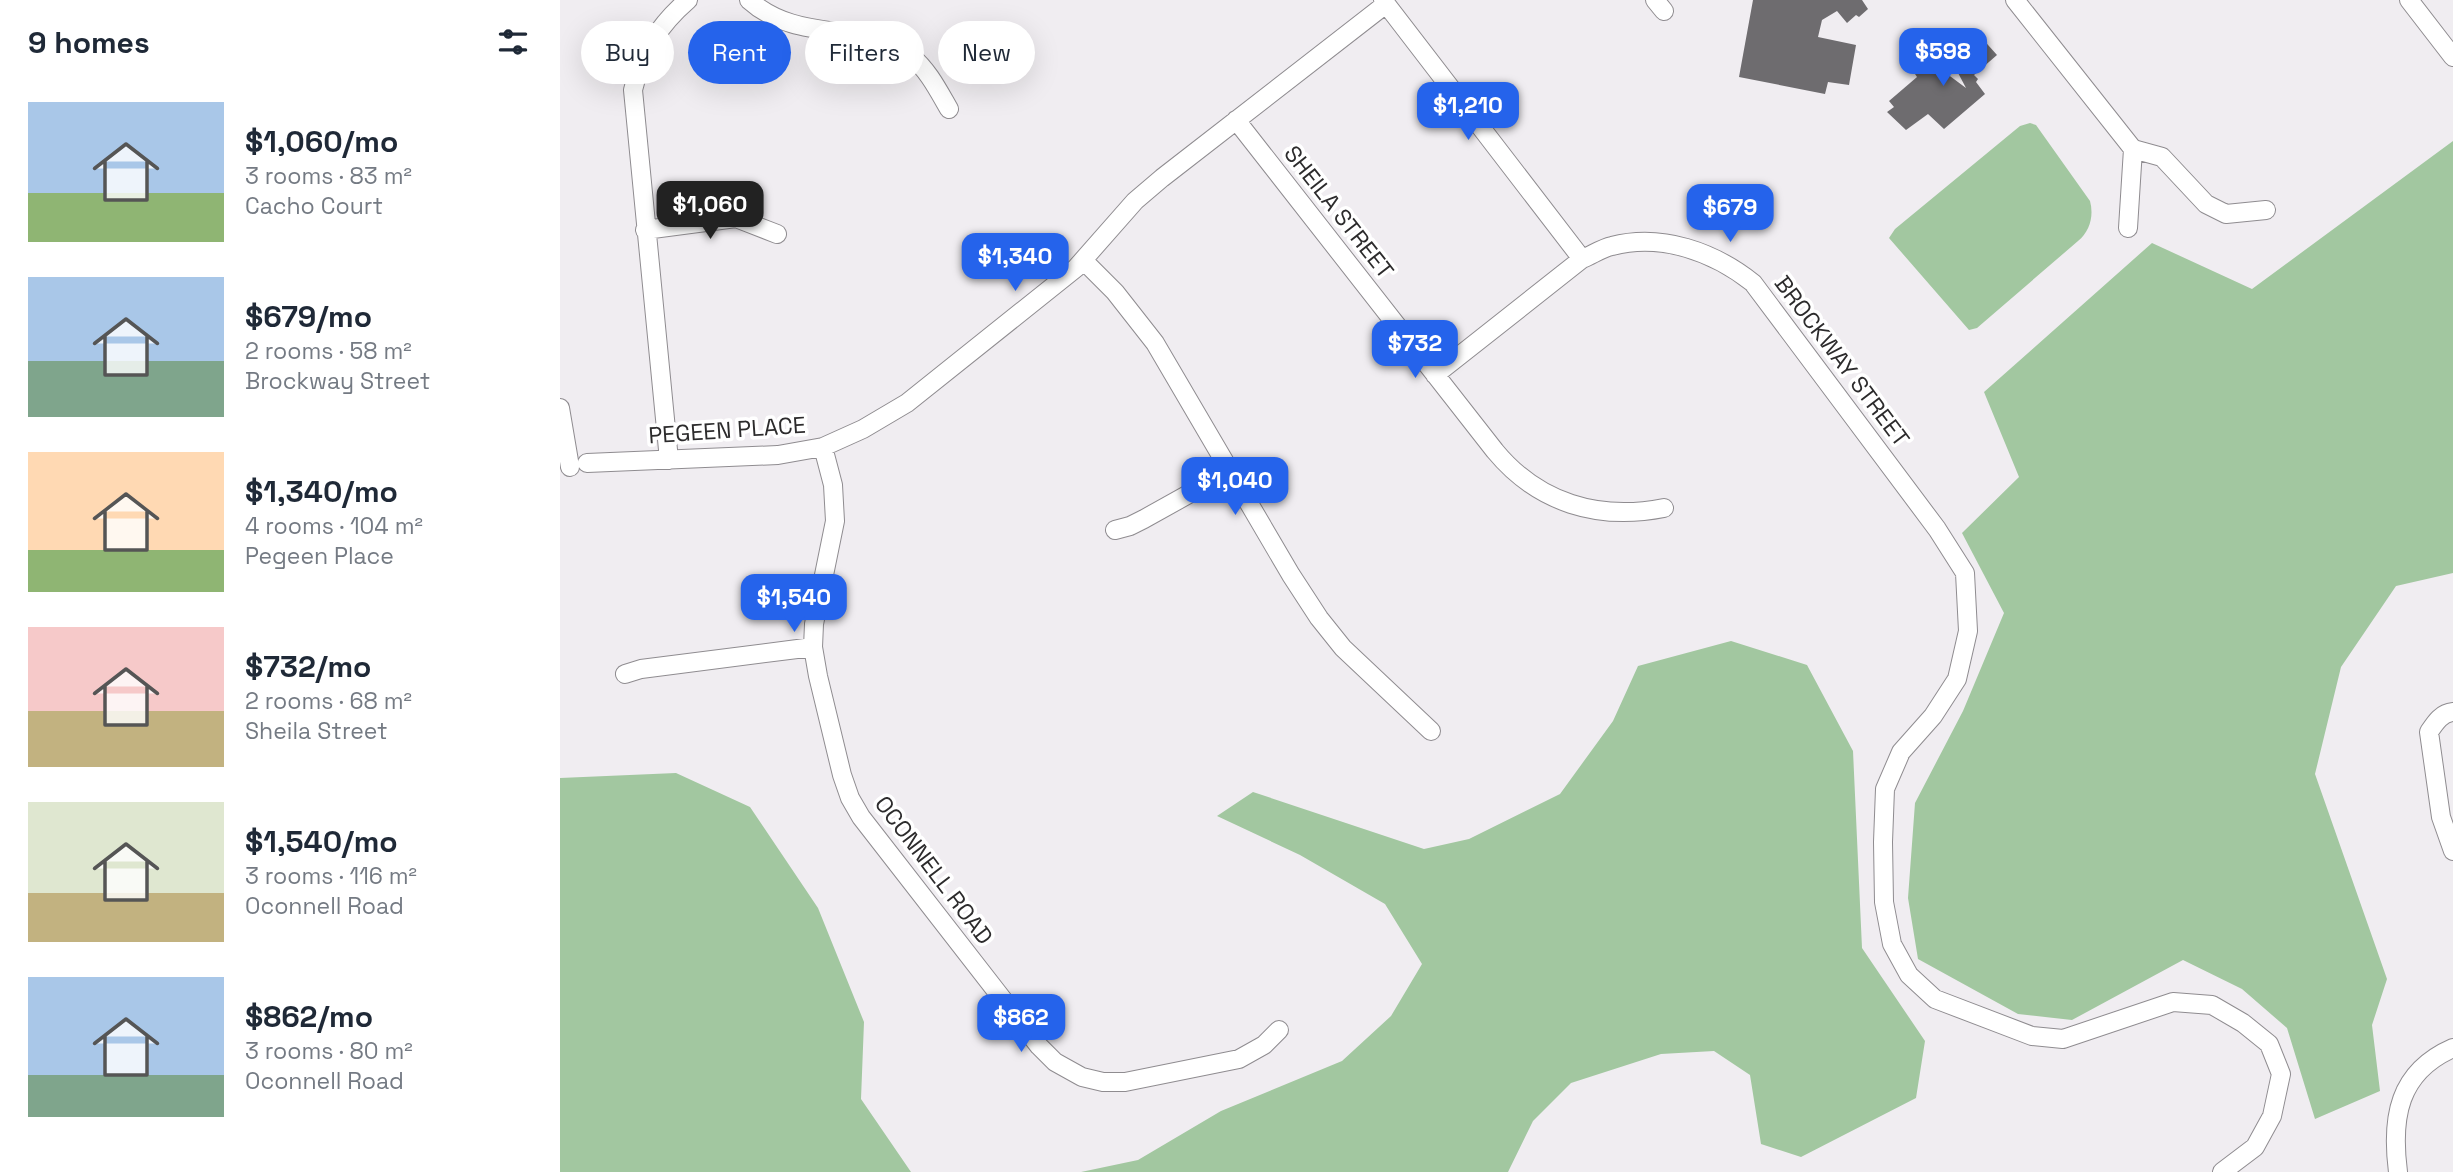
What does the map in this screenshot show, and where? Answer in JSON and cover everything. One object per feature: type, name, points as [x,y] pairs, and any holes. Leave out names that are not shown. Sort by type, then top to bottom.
[{"type":"street","points":[[669,460],[633,90],[642,58],[650,43],[665,21],[688,0]]},
{"type":"street","points":[[749,0],[765,13],[789,24],[883,40],[909,55],[925,69],[949,109]]},
{"type":"street","points":[[2015,0],[2133,149],[2162,157],[2207,204],[2226,214],[2266,210]]},
{"type":"street","points":[[2409,0],[2453,57]]},
{"type":"street","points":[[1385,2],[1582,260]]},
{"type":"street","name":"PEGEEN PLACE","points":[[560,408],[578,465],[778,456],[824,447],[863,429],[907,403],[1084,261],[1141,195],[1385,2]]},
{"type":"street","name":"SHEILA STREET","points":[[1236,120],[1502,460],[1521,478],[1563,502],[1591,509],[1635,512],[1664,508]]},
{"type":"street","points":[[2129,228],[2133,149]]},
{"type":"street","points":[[645,230],[736,218],[777,234]]},
{"type":"street","name":"BROCKWAY STREET","points":[[1435,375],[1582,260],[1609,246],[1660,243],[1686,247],[1740,272],[1753,283],[1937,529],[1965,573],[1968,631],[1957,679],[1933,716],[1901,752],[1885,789],[1884,902],[1892,944],[1909,975],[1935,999],[2032,1036],[2063,1039],[2173,1002],[2212,1005],[2243,1023],[2269,1044],[2281,1074],[2272,1116],[2255,1147],[2222,1172]]},
{"type":"street","points":[[1084,261],[1145,328],[1291,575],[1331,634],[1431,731]]},
{"type":"street","name":"OCONNELL ROAD","points":[[824,447],[833,485],[835,521],[814,624],[813,647],[842,775],[857,811],[1031,1036],[1055,1062],[1071,1072],[1092,1080],[1125,1082],[1239,1059],[1264,1045],[1279,1030]]},
{"type":"street","points":[[1115,530],[1137,522],[1230,471]]},
{"type":"street","points":[[625,674],[642,669],[813,647]]},
{"type":"street","points":[[2453,712],[2436,720],[2429,732],[2441,817],[2453,851]]},
{"type":"street","points":[[2398,1172],[2395,1122],[2401,1099],[2416,1072],[2453,1048]]},
{"type":"green space","points":[[2030,123],[2036,125],[2090,201],[2090,223],[2086,233],[2078,241],[1977,328],[1969,330],[1889,238],[1895,229],[2020,126]]},
{"type":"green space","points":[[2453,141],[2453,573],[2396,586],[2341,667],[2315,774],[2387,979],[2372,1025],[2380,1091],[2315,1119],[2287,1028],[2242,989],[2183,960],[2072,1020],[2018,1014],[1918,959],[1908,898],[1915,803],[1963,711],[2004,613],[1962,533],[2019,477],[1984,392],[2152,243],[2252,289]]},
{"type":"green space","points":[[1731,641],[1807,665],[1853,751],[1862,948],[1925,1041],[1916,1098],[1801,1157],[1761,1144],[1750,1075],[1714,1051],[1661,1054],[1571,1083],[1533,1121],[1508,1172],[1081,1172],[1138,1160],[1221,1111],[1342,1061],[1391,1016],[1422,964],[1385,904],[1300,855],[1217,816],[1253,792],[1424,849],[1469,839],[1560,794],[1613,721],[1638,666]]},
{"type":"green space","points":[[676,773],[750,807],[818,908],[864,1022],[861,1099],[911,1172],[560,1172],[560,778]]},
{"type":"building","points":[[1753,0],[1862,0],[1868,9],[1859,17],[1856,15],[1847,23],[1837,11],[1822,20],[1818,37],[1856,45],[1849,85],[1828,82],[1825,94],[1739,77]]},
{"type":"building","points":[[1980,36],[1997,55],[1974,75],[1985,94],[1944,129],[1928,114],[1906,130],[1887,112],[1894,107],[1889,101],[1931,62],[1966,88],[1947,52],[1966,39],[1973,45]]}]
